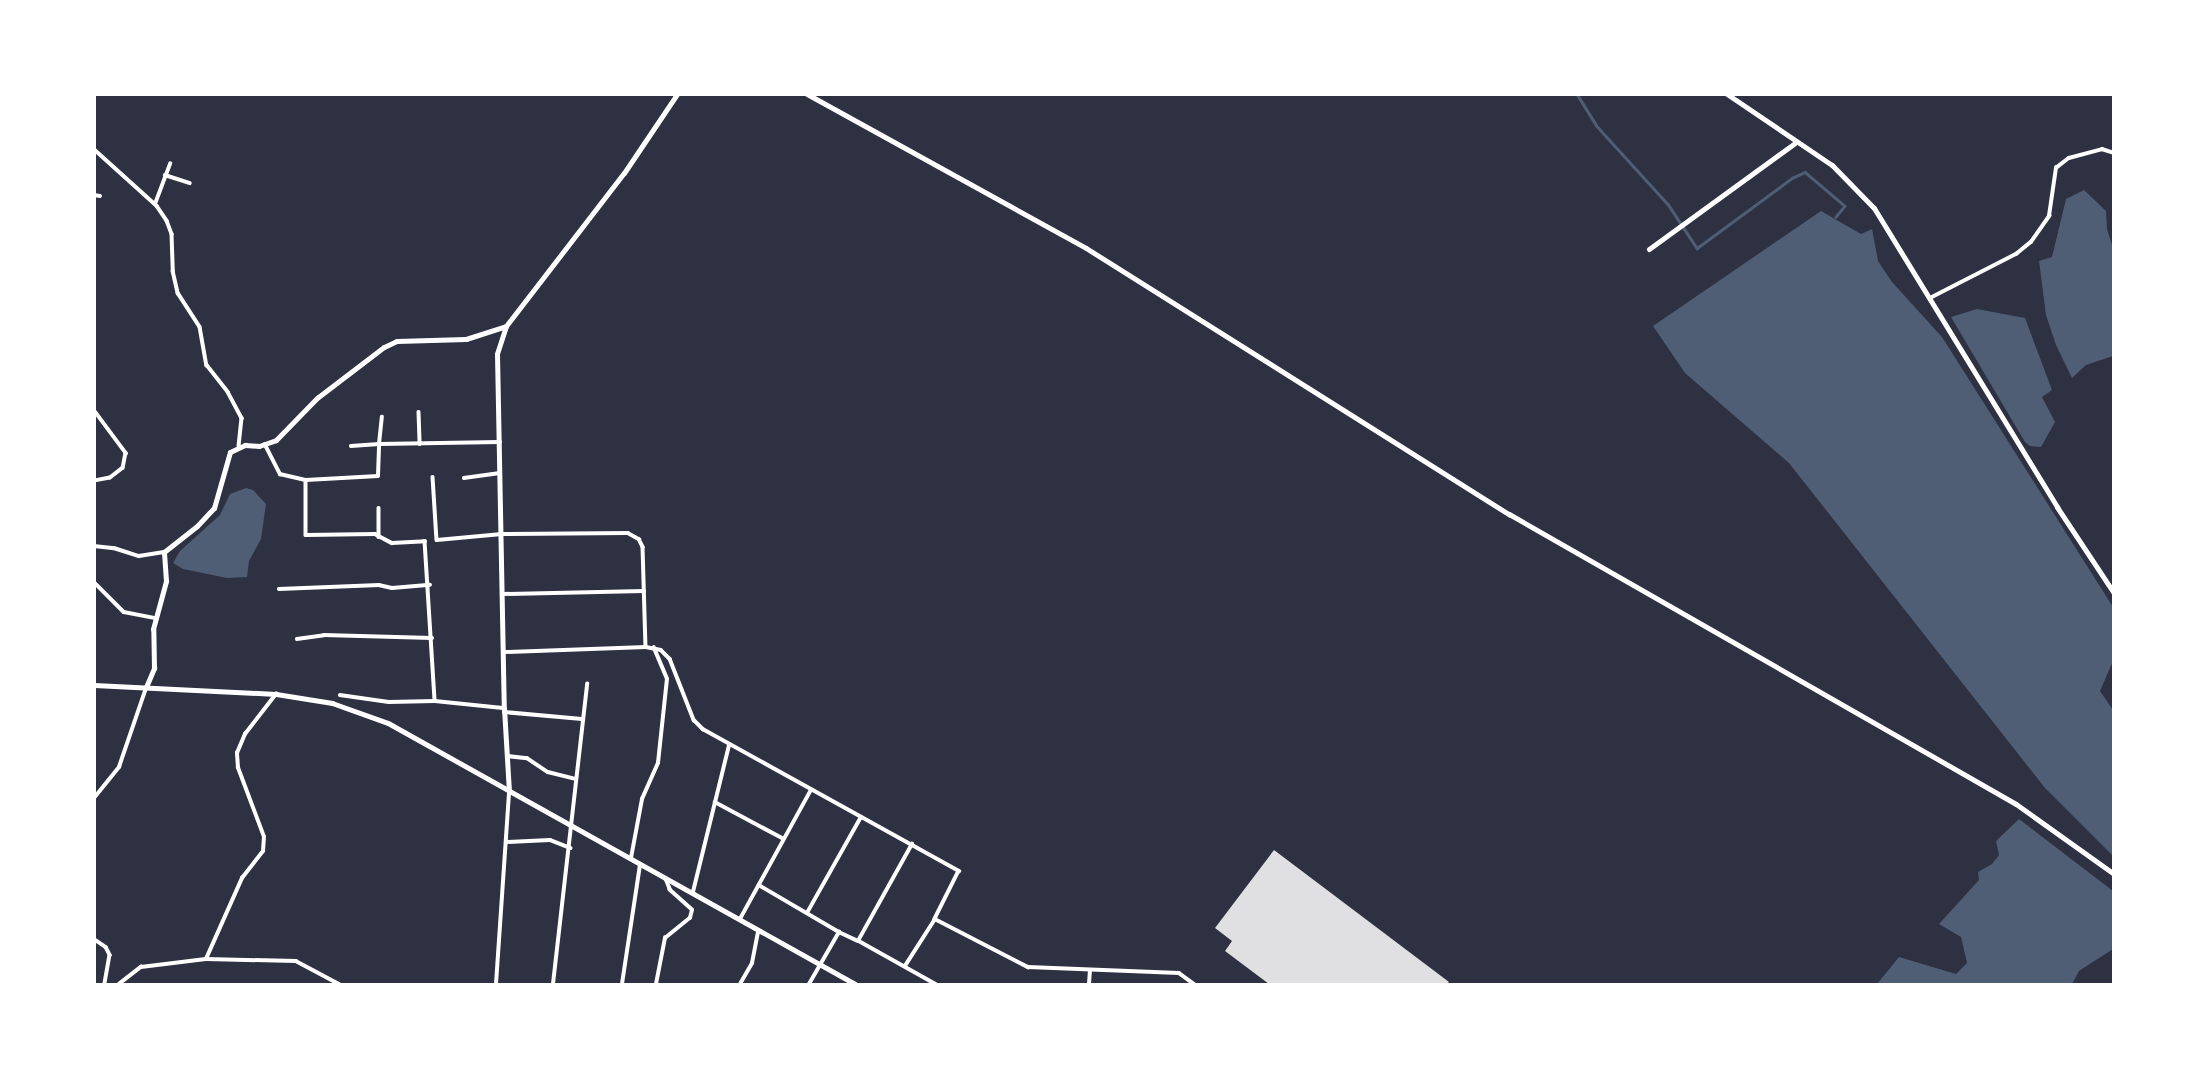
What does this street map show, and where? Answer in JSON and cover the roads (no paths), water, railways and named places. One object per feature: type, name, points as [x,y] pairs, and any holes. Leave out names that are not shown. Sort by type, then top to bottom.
[{"type":"main road","points":[[509,791],[504,710],[504,594],[497,354],[506,326],[624,173],[677,94]]},
{"type":"main road","points":[[807,94],[1086,248],[1509,514],[2016,804],[2113,873]]},
{"type":"main road","points":[[1727,94],[1795,143],[1832,165],[1874,208],[2113,593]]},
{"type":"main road","points":[[1649,249],[1795,143]]},
{"type":"main road","points":[[146,687],[154,668],[156,618],[166,581],[164,552],[197,526],[214,508],[230,452],[239,447],[276,440],[317,398],[384,347],[397,341],[466,339],[506,326]]},
{"type":"main road","points":[[94,685],[276,694],[332,703],[388,723],[664,875],[855,985]]},
{"type":"street","points":[[94,149],[155,204],[172,234],[173,271],[178,293],[200,327],[207,365],[228,392],[242,418],[239,447]]},
{"type":"street","points":[[1930,299],[2016,254],[2031,242],[2049,216],[2056,168],[2069,158],[2102,149],[2113,153]]},
{"type":"street","points":[[155,204],[170,164]]},
{"type":"street","points":[[166,176],[190,183]]},
{"type":"street","points":[[94,410],[127,453],[123,468],[110,478],[94,481]]},
{"type":"street","points":[[419,412],[420,443]]},
{"type":"street","points":[[265,444],[281,474],[306,480],[379,476],[382,416]]},
{"type":"street","points":[[351,446],[500,442]]},
{"type":"street","points":[[464,478],[500,473]]},
{"type":"street","points":[[433,477],[437,540],[502,534],[628,533],[639,539],[643,547],[646,647]]},
{"type":"street","points":[[306,480],[306,535],[375,534],[392,543],[425,541],[430,585],[435,701]]},
{"type":"street","points":[[379,508],[379,537]]},
{"type":"street","points":[[94,546],[114,548],[139,556],[164,552]]},
{"type":"street","points":[[94,582],[124,612],[156,618]]},
{"type":"street","points":[[279,589],[430,585]]},
{"type":"street","points":[[504,594],[644,591]]},
{"type":"street","points":[[297,639],[324,635],[432,638]]},
{"type":"street","points":[[505,652],[646,647],[661,650],[670,659],[695,720],[702,729],[959,871],[935,919],[905,966]]},
{"type":"street","points":[[631,858],[642,799],[658,763],[667,679],[654,648]]},
{"type":"street","points":[[554,985],[587,684]]},
{"type":"street","points":[[94,798],[119,767],[146,687]]},
{"type":"street","points":[[206,959],[242,878],[263,851],[264,837],[238,768],[237,753],[245,734],[276,694]]},
{"type":"street","points":[[340,695],[389,702],[435,701],[582,719]]},
{"type":"street","points":[[693,892],[729,745]]},
{"type":"street","points":[[507,756],[527,758],[548,772],[577,779]]},
{"type":"street","points":[[740,919],[811,790]]},
{"type":"street","points":[[496,985],[509,791]]},
{"type":"street","points":[[715,802],[783,839]]},
{"type":"street","points":[[807,913],[861,817]]},
{"type":"street","points":[[506,842],[550,840],[571,848]]},
{"type":"street","points":[[858,941],[912,844]]},
{"type":"street","points":[[622,985],[640,863]]},
{"type":"street","points":[[656,985],[665,938],[690,918],[692,910],[670,890],[664,875]]},
{"type":"street","points":[[758,885],[936,985]]},
{"type":"street","points":[[935,919],[1028,967],[1179,973],[1194,985]]},
{"type":"street","points":[[740,985],[752,963],[759,929]]},
{"type":"street","points":[[809,985],[839,932]]},
{"type":"street","points":[[94,939],[106,947],[110,955],[105,985]]},
{"type":"street","points":[[119,985],[141,967],[206,959],[296,961],[339,985]]},
{"type":"street","points":[[1090,971],[1090,985]]},
{"type":"water","points":[[2084,190],[2106,211],[2107,229],[2113,248],[2113,356],[2086,365],[2072,378],[2056,345],[2046,315],[2039,261],[2052,257],[2066,199]]},
{"type":"water","points":[[1821,211],[1861,234],[1872,229],[1878,261],[1892,282],[1942,337],[2113,607],[2113,661],[2100,691],[2113,710],[2113,856],[2045,788],[1789,463],[1685,373],[1653,326]]},
{"type":"water","points":[[1977,309],[2025,318],[2052,390],[2042,397],[2055,422],[2041,447],[2030,446],[2025,442],[1951,317]]},
{"type":"water","points":[[246,488],[253,490],[266,504],[261,539],[249,561],[247,577],[227,578],[183,569],[173,563],[180,551],[220,515],[230,494]]},
{"type":"water","points":[[2019,819],[2113,891],[2113,949],[2079,971],[2072,984],[1877,984],[1899,957],[1956,974],[1967,963],[1961,937],[1939,924],[1979,880],[1978,872],[1992,864],[1999,855],[1996,841]]},
{"type":"waterway","points":[[1577,94],[1596,125],[1668,204],[1697,248],[1792,178],[1805,172],[1845,206],[1836,217]]}]
